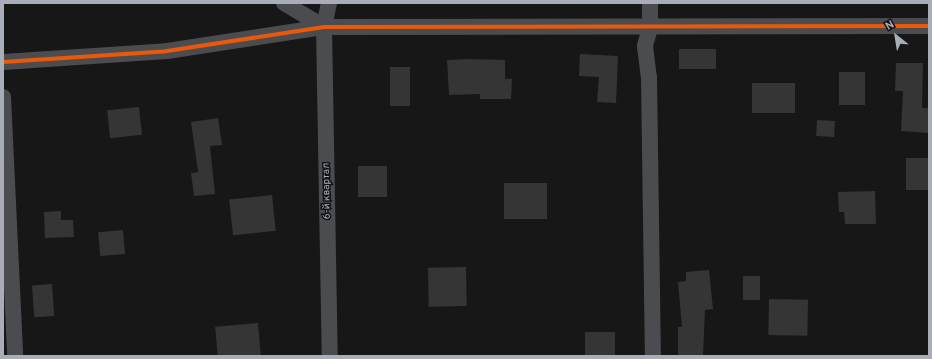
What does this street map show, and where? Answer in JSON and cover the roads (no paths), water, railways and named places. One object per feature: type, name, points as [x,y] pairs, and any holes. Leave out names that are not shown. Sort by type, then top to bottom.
[{"type":"street","points":[[284,3],[324,27]]},
{"type":"street","name":"6-й квартал","points":[[329,3],[324,27],[330,356]]},
{"type":"street","points":[[650,3],[650,28],[645,46],[649,77],[653,356]]},
{"type":"street","points":[[3,62],[167,51],[324,27],[650,28],[929,26]]},
{"type":"street","points":[[3,97],[15,356]]}]
